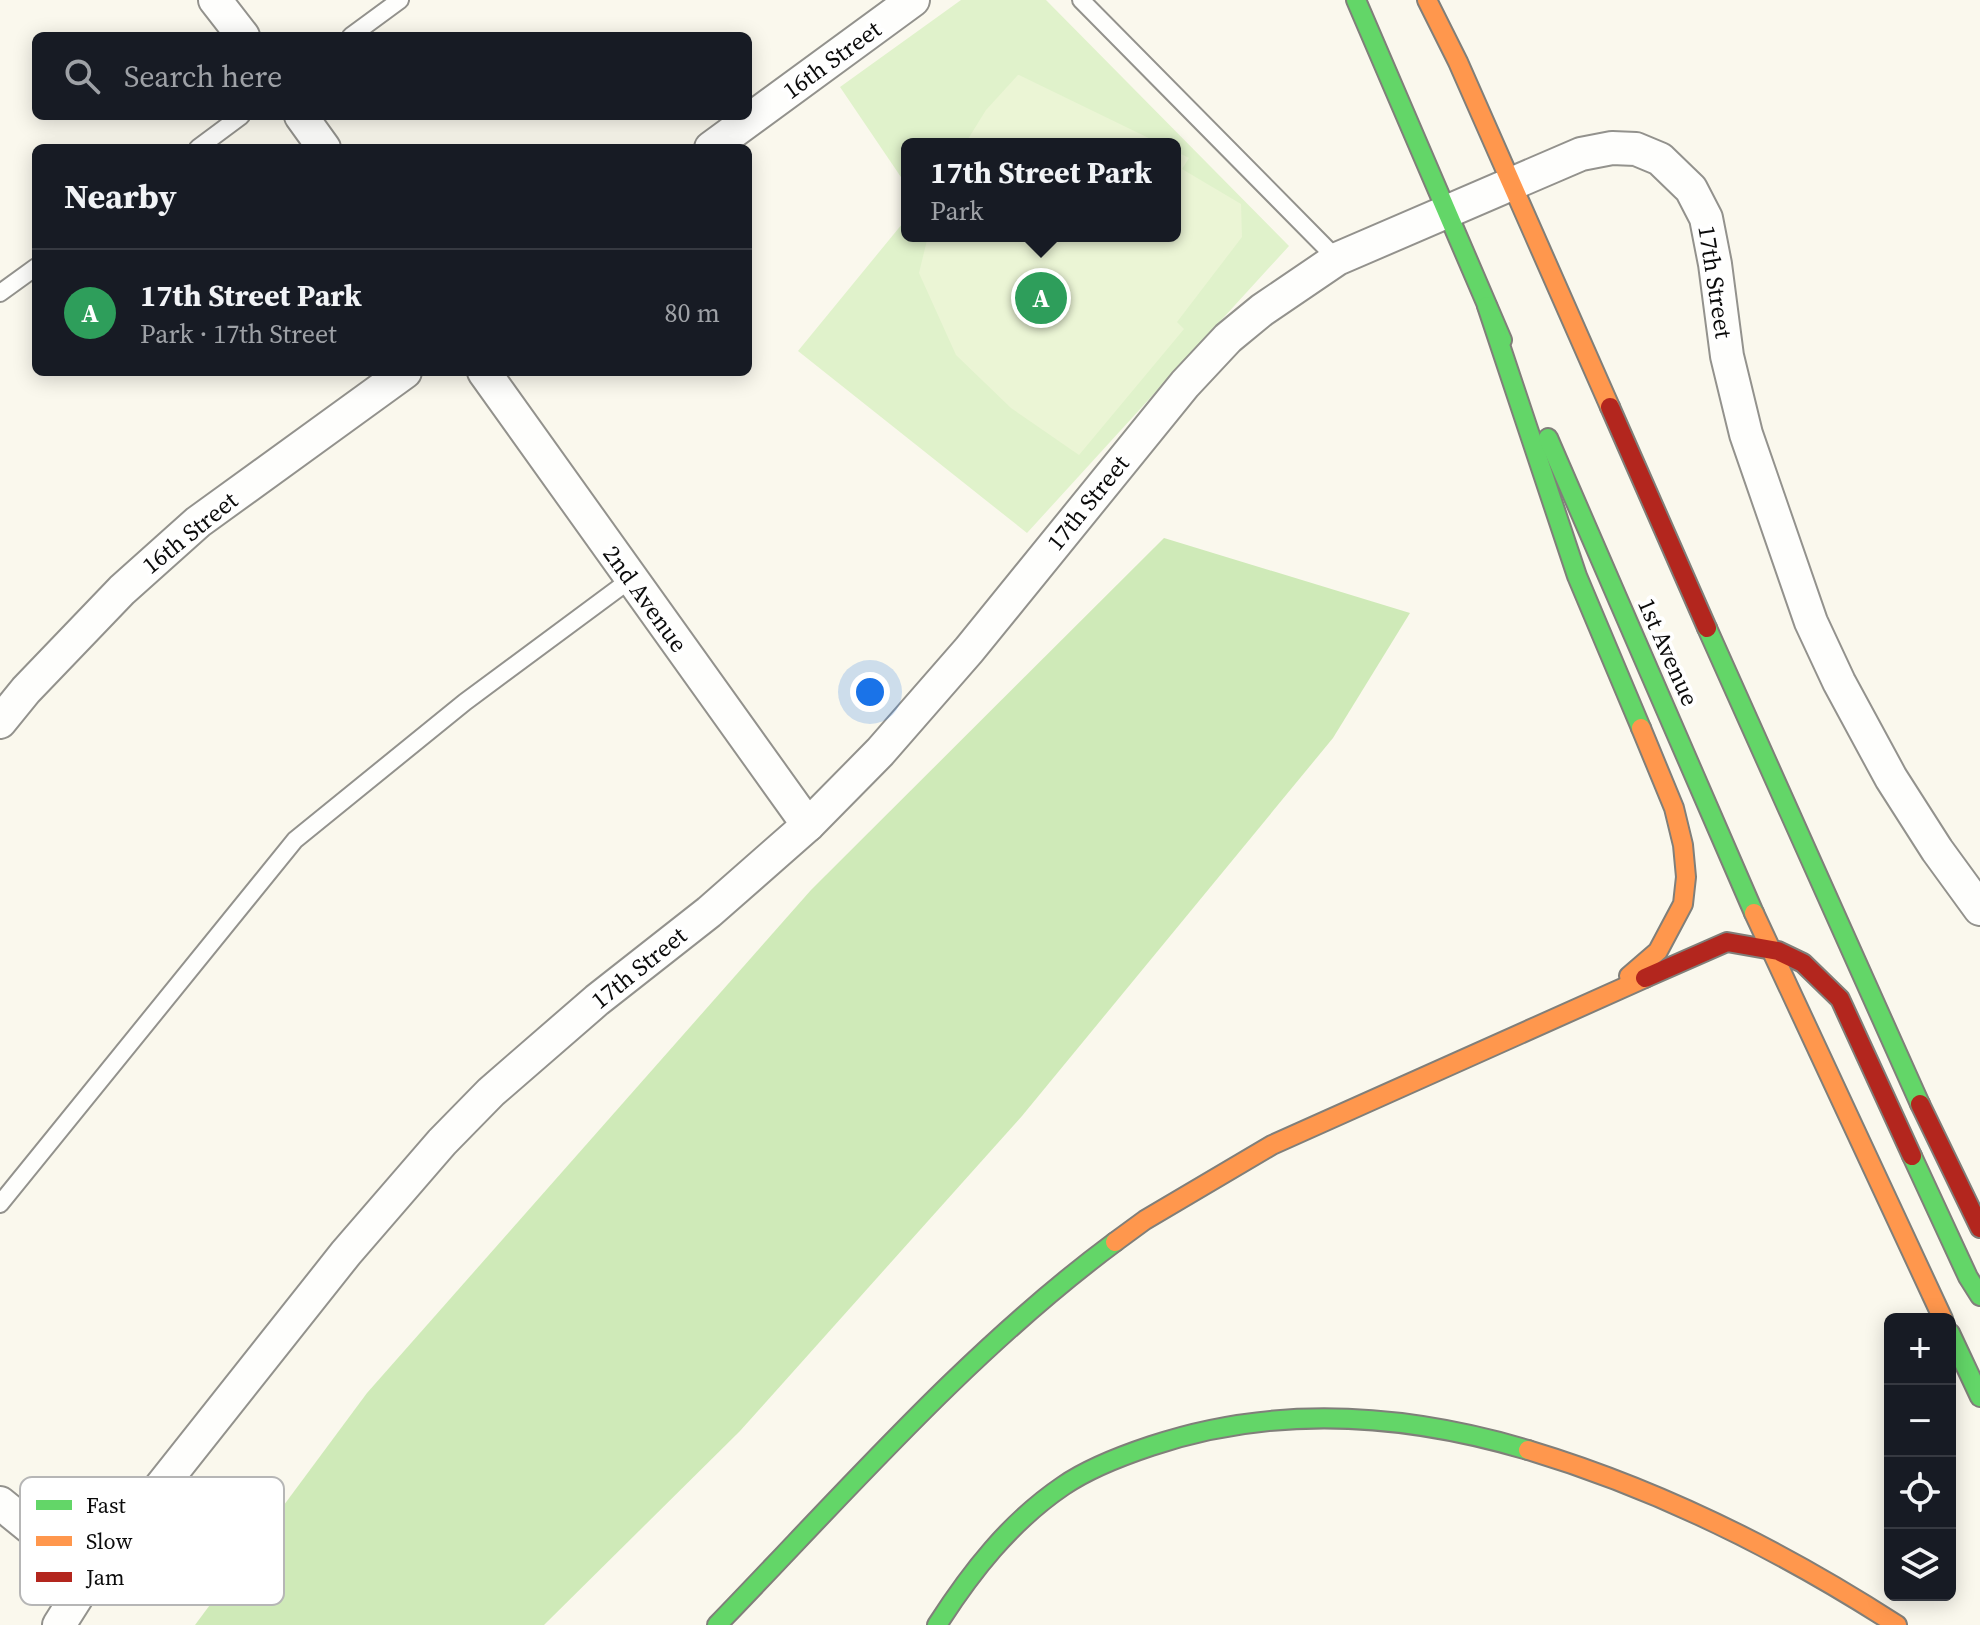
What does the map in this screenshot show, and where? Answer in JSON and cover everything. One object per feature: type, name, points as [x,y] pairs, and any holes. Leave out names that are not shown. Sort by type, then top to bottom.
[{"type":"main road","name":"1st Avenue","points":[[1356,0],[1445,211],[1597,547],[1769,947],[1940,1313]]},
{"type":"main road","name":"1st Avenue","points":[[1427,0],[1511,182],[1781,797],[1948,1166],[1980,1228]]},
{"type":"main road","points":[[1487,306],[1577,576],[1674,808],[1683,845],[1686,877],[1683,904],[1677,916],[1658,951],[1605,995]]},
{"type":"main road","points":[[717,1625],[964,1371],[1072,1275],[1145,1220],[1272,1145],[1727,942],[1769,947],[1794,956],[1818,972],[1840,999],[1968,1277],[1980,1296]]},
{"type":"main road","points":[[1956,1346],[1980,1397]]},
{"type":"main road","points":[[937,1625],[969,1575],[1009,1530],[1058,1489],[1111,1461],[1174,1438],[1231,1423],[1320,1416],[1398,1421],[1562,1459],[1649,1492],[1755,1538],[1897,1625]]},
{"type":"street","points":[[215,0],[240,32]]},
{"type":"street","name":"16th Street","points":[[752,118],[913,0]]},
{"type":"street","points":[[304,120],[321,144]]},
{"type":"street","name":"16th Street","points":[[716,144],[749,120]]},
{"type":"street","name":"17th Street","points":[[168,1477],[346,1253],[442,1142],[491,1092],[597,1000],[709,912],[808,825],[880,752],[969,650],[1185,384],[1228,338],[1262,310],[1337,259],[1581,154],[1612,148],[1636,149],[1660,159],[1691,189],[1706,218],[1727,356],[1746,434],[1811,622],[1839,682],[1891,778],[1937,850],[1980,909]]},
{"type":"street","name":"16th Street","points":[[0,722],[26,690],[122,590],[198,522],[399,376]]},
{"type":"street","name":"2nd Avenue","points":[[487,376],[808,825]]},
{"type":"street","points":[[0,1503],[20,1519]]},
{"type":"street","name":"17th Street","points":[[59,1625],[72,1605]]},
{"type":"lane","points":[[356,32],[400,0]]},
{"type":"lane","points":[[1081,0],[1337,259]]},
{"type":"lane","points":[[203,144],[236,120]]},
{"type":"lane","points":[[0,293],[32,270]]},
{"type":"lane","points":[[0,1204],[295,840],[465,702],[631,579]]},
{"type":"green space","points":[[961,0],[1046,0],[1289,246],[1027,533],[798,351],[901,225],[901,242],[1181,242],[1181,138],[901,138],[901,177],[840,87]]},
{"type":"green space","points":[[1018,75],[1149,138],[969,138],[986,110]]},
{"type":"green space","points":[[1181,154],[1189,158],[1182,169],[1241,204],[1242,237],[1177,322],[1184,329],[1079,455],[1011,408],[956,355],[919,273],[927,242],[1181,242]]},
{"type":"green space","points":[[1164,538],[1410,613],[1333,738],[1022,1116],[740,1431],[544,1625],[195,1625],[210,1605],[284,1605],[284,1505],[367,1393],[811,890]]},
{"type":"traffic: fast","points":[[1356,0],[1502,340]]},
{"type":"traffic: fast","points":[[1487,306],[1577,576],[1641,728]]},
{"type":"traffic: fast","points":[[1548,438],[1754,913]]},
{"type":"traffic: fast","points":[[1707,628],[1920,1104]]},
{"type":"traffic: fast","points":[[1912,1156],[1968,1277],[1980,1296]]},
{"type":"traffic: fast","points":[[717,1625],[908,1425],[1009,1329],[1115,1242]]},
{"type":"traffic: fast","points":[[1956,1346],[1980,1397]]},
{"type":"traffic: fast","points":[[937,1625],[993,1549],[1026,1515],[1094,1468],[1151,1446],[1245,1424],[1340,1418],[1434,1428],[1528,1450]]},
{"type":"traffic: slow","points":[[1427,0],[1458,62],[1610,407]]},
{"type":"traffic: slow","points":[[1629,976],[1658,951],[1683,904],[1686,877],[1683,845],[1674,808],[1641,728]]},
{"type":"traffic: slow","points":[[1754,913],[1940,1313]]},
{"type":"traffic: slow","points":[[1115,1242],[1145,1220],[1272,1145],[1645,978]]},
{"type":"traffic: slow","points":[[1528,1450],[1625,1484],[1719,1524],[1809,1572],[1897,1625]]},
{"type":"traffic: jam","points":[[1610,407],[1707,628]]},
{"type":"traffic: jam","points":[[1645,978],[1727,942],[1778,951],[1803,963],[1840,999],[1912,1156]]},
{"type":"traffic: jam","points":[[1920,1104],[1980,1228]]},
{"type":"place","name":"17th Street Park","points":[[1041,298]]}]
